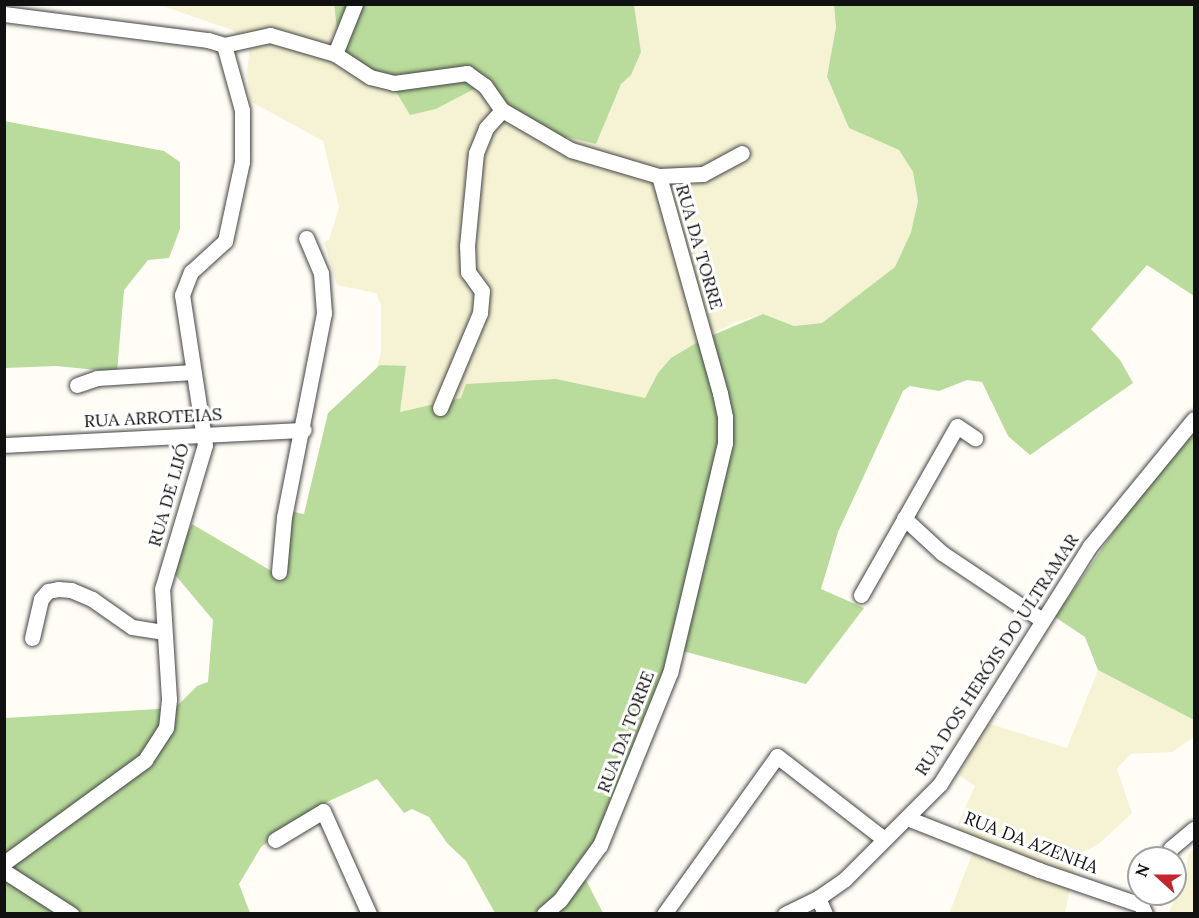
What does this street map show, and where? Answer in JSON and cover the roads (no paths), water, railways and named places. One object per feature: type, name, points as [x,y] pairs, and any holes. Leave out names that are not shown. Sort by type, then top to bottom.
[{"type":"street","points":[[335,54],[355,4]]},
{"type":"street","name":"RUA DA TORRE","points":[[4,14],[208,40],[224,45],[270,36],[335,54],[370,77],[394,83],[467,73],[485,86],[502,110],[571,150],[659,176],[720,393],[725,417],[724,443],[666,684],[600,845],[560,900],[544,914]]},
{"type":"street","name":"RUA DE LIJÓ","points":[[4,863],[145,760],[158,745],[169,713],[162,589],[204,457],[204,433],[182,310],[184,284],[191,272],[225,241],[242,162],[242,110],[224,45]]},
{"type":"street","points":[[440,408],[480,313],[482,291],[468,272],[466,246],[476,153],[486,128],[502,110]]},
{"type":"street","points":[[659,176],[703,174],[742,153]]},
{"type":"street","points":[[279,572],[284,517],[304,430],[325,293],[306,238]]},
{"type":"street","points":[[77,384],[97,378],[194,372]]},
{"type":"street","name":"RUA DOS HERÓIS DO ULTRAMAR","points":[[785,914],[818,898],[845,879],[940,784],[1090,546],[1194,419]]},
{"type":"street","points":[[861,596],[957,426],[975,438]]},
{"type":"street","name":"RUA ARROTEIAS","points":[[4,444],[304,430]]},
{"type":"street","points":[[904,518],[942,553],[1042,620]]},
{"type":"street","points":[[32,638],[41,599],[48,591],[58,589],[71,590],[92,599],[132,627],[163,632]]},
{"type":"street","points":[[664,914],[777,756],[884,839]]},
{"type":"street","points":[[275,840],[323,811],[369,914]]},
{"type":"street","name":"RUA DA AZENHA","points":[[907,818],[1039,870],[1127,898]]},
{"type":"street","points":[[1173,846],[1194,829]]},
{"type":"street","points":[[4,872],[71,914]]},
{"type":"street","points":[[818,898],[825,914]]}]
